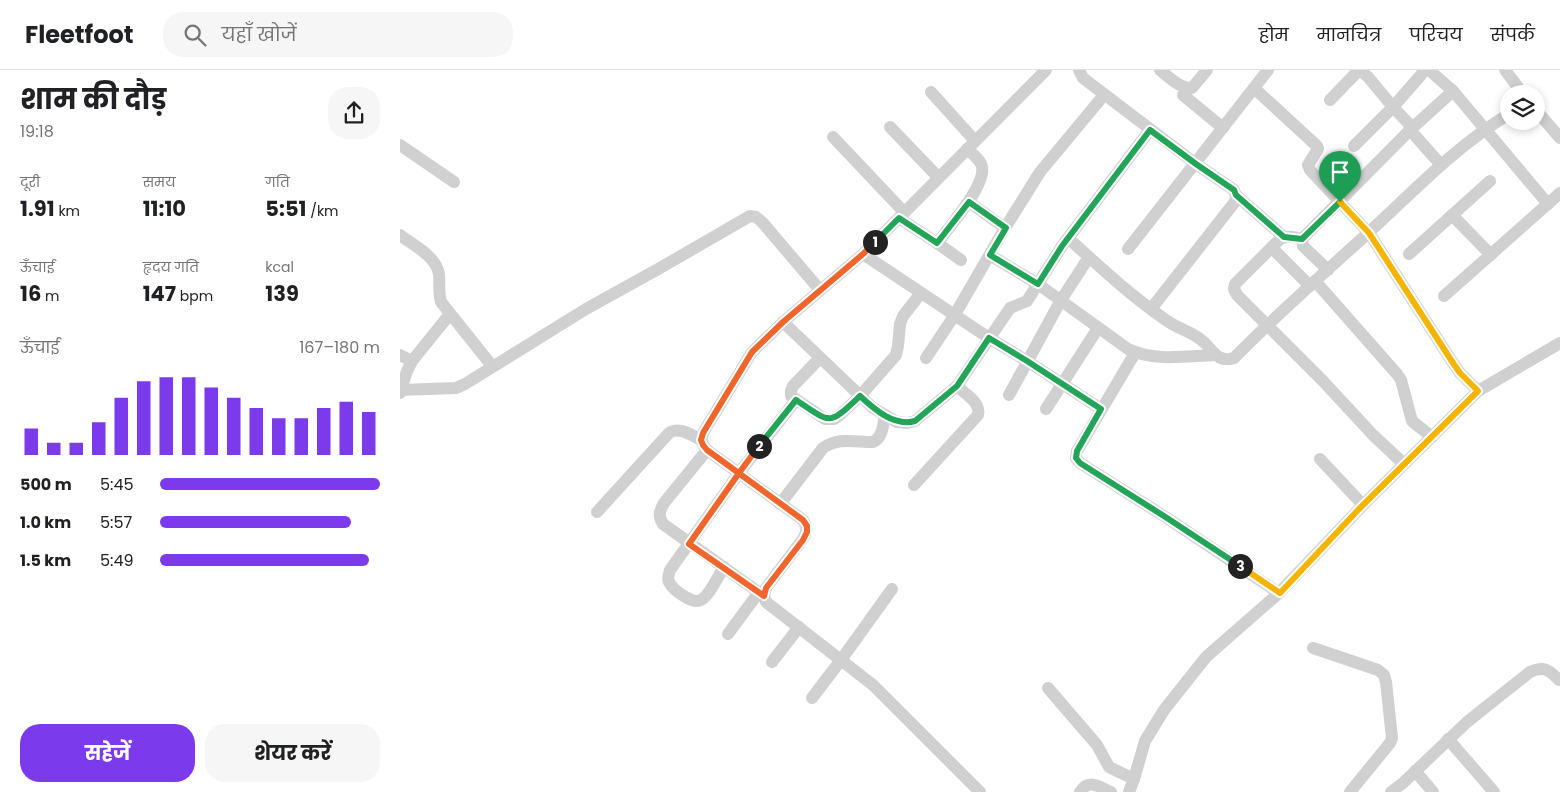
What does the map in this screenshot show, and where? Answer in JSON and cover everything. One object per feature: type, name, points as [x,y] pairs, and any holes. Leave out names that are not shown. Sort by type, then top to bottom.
[{"type":"street","points":[[980,792],[873,685],[766,602],[761,594],[689,544],[663,524],[659,518],[660,510],[704,445],[703,433],[752,352],[783,322],[863,254],[1046,70]]},
{"type":"street","points":[[1079,70],[1083,78],[1104,95],[1234,190],[1236,195],[1284,237],[1302,239]]},
{"type":"street","points":[[1160,70],[1180,86],[1192,88],[1207,70]]},
{"type":"street","points":[[1128,249],[1268,70]]},
{"type":"street","points":[[1330,100],[1360,70],[1368,76],[1409,124],[1410,130],[1441,166]]},
{"type":"street","points":[[1354,146],[1393,107],[1424,70]]},
{"type":"street","points":[[1429,70],[1453,91],[1548,204]]},
{"type":"street","points":[[1505,70],[1516,85]]},
{"type":"street","points":[[1254,88],[1317,146],[1318,149],[1308,165],[1310,170],[1369,233],[1453,363],[1478,391]]},
{"type":"street","points":[[1302,239],[1410,130],[1453,91]]},
{"type":"street","points":[[931,92],[971,145],[983,168],[974,196],[937,243]]},
{"type":"street","points":[[926,358],[954,316],[1046,164],[1104,95]]},
{"type":"street","points":[[1184,95],[1223,128]]},
{"type":"street","points":[[1068,238],[1112,278],[1151,309],[1168,322],[1200,339],[1215,355],[1227,361],[1234,358],[1267,324],[1441,166],[1484,129],[1500,119]]},
{"type":"street","points":[[1545,120],[1560,138]]},
{"type":"street","points":[[890,127],[938,177]]},
{"type":"street","points":[[783,322],[873,408],[897,422],[907,423],[915,421],[957,386],[1010,308],[1026,301],[1068,238],[1150,130]]},
{"type":"street","points":[[833,137],[902,215],[961,260]]},
{"type":"street","points":[[400,144],[454,182]]},
{"type":"street","points":[[1409,254],[1490,181]]},
{"type":"street","points":[[1444,296],[1560,193]]},
{"type":"street","points":[[1151,309],[1234,203],[1236,195]]},
{"type":"street","points":[[969,202],[1006,228]]},
{"type":"street","points":[[1452,215],[1491,255]]},
{"type":"street","points":[[450,314],[412,361],[400,391],[456,388],[465,384],[586,309],[750,216],[756,216],[762,222],[820,290]]},
{"type":"street","points":[[400,235],[429,257],[436,265],[440,302],[492,366]]},
{"type":"street","points":[[1284,237],[1235,284],[1234,289],[1373,435],[1404,464]]},
{"type":"street","points":[[1302,239],[1303,246],[1328,270]]},
{"type":"street","points":[[1272,248],[1312,284],[1397,374],[1401,380],[1412,421],[1432,437]]},
{"type":"street","points":[[863,254],[954,316],[1101,409]]},
{"type":"street","points":[[990,255],[1038,284],[1128,350],[1166,358],[1215,355]]},
{"type":"street","points":[[1009,395],[1061,300],[1089,257]]},
{"type":"street","points":[[820,358],[793,386],[790,391],[791,396],[825,419],[834,419],[860,396],[896,355],[900,324],[903,316],[921,293]]},
{"type":"street","points":[[1046,409],[1098,328]]},
{"type":"street","points":[[1129,792],[1145,741],[1164,710],[1206,657],[1280,593],[1363,505],[1478,391],[1560,343]]},
{"type":"street","points":[[1135,353],[1077,451],[1076,458],[1080,463],[1280,593]]},
{"type":"street","points":[[400,354],[412,361]]},
{"type":"street","points":[[914,485],[978,415],[977,404],[957,386]]},
{"type":"street","points":[[724,567],[702,600],[696,602],[689,600],[669,582],[670,570],[739,473],[796,400]]},
{"type":"street","points":[[780,504],[823,448],[830,443],[838,441],[873,442],[878,440],[885,415]]},
{"type":"street","points":[[598,512],[669,433],[673,430],[678,430],[704,445],[803,520],[807,526],[807,532],[803,540],[728,634]]},
{"type":"street","points":[[1320,459],[1363,505]]},
{"type":"street","points":[[812,698],[892,589]]},
{"type":"street","points":[[772,662],[799,627]]},
{"type":"street","points":[[1313,648],[1378,670],[1384,675],[1386,682],[1392,738],[1350,792]]},
{"type":"street","points":[[1398,790],[1415,771],[1467,722],[1530,672],[1546,669],[1559,680]]},
{"type":"street","points":[[1048,688],[1097,745],[1109,767],[1134,778]]},
{"type":"street","points":[[1448,739],[1494,792]]},
{"type":"street","points":[[1415,771],[1433,792]]},
{"type":"street","points":[[1080,792],[1085,785],[1089,784],[1111,792]]},
{"type":"route","points":[[1340,202],[1302,239],[1284,237],[1236,195],[1234,190],[1150,130],[1062,246],[1038,284],[990,255],[1006,228],[969,202],[937,243],[899,218],[863,254],[783,322],[752,352],[703,433],[701,440],[707,450],[739,473],[780,504],[803,520],[807,526],[807,532],[803,540],[766,588],[764,596],[689,544],[739,473],[796,400],[825,419],[834,419],[860,396],[873,408],[897,422],[907,423],[915,421],[957,386],[989,338],[1101,409],[1077,451],[1076,458],[1080,463],[1280,593],[1359,509],[1478,391],[1453,363],[1369,233],[1340,202]]}]
